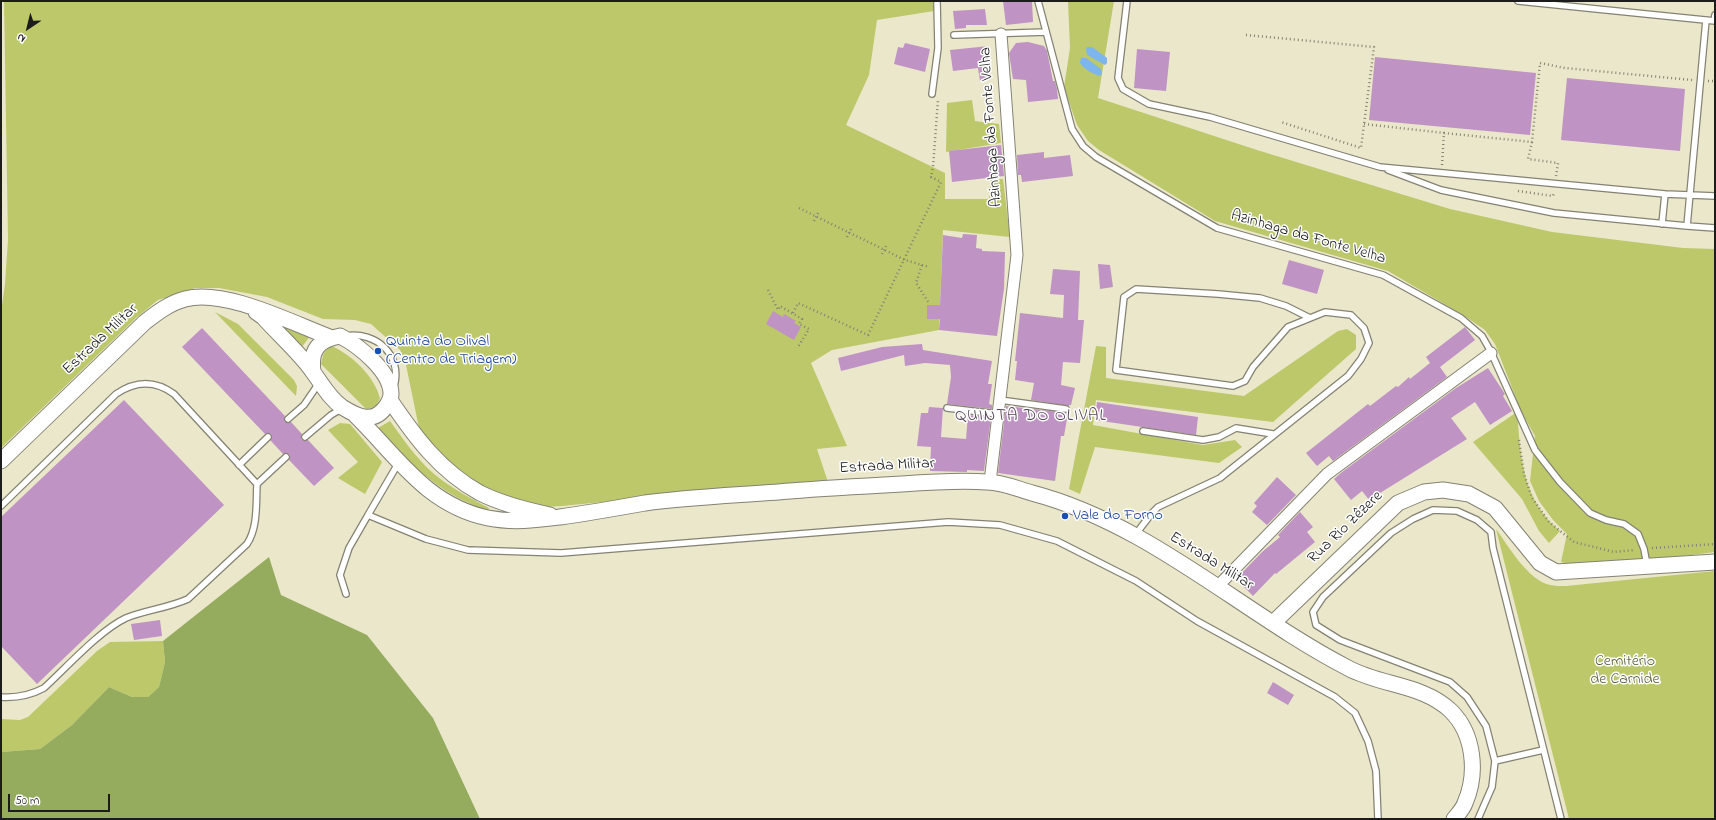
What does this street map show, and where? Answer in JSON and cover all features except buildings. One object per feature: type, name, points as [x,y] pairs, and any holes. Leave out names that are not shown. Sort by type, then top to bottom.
[{"type":"street","name":"Azinhaga da Fonte Velha","points":[[990,482],[1017,255],[1001,34]]},
{"type":"street","name":"Estrada Militar","points":[[1,461],[145,322],[164,307],[186,299],[210,296],[248,306],[336,337],[359,348],[372,359],[390,384],[391,398],[419,442],[447,471],[481,493],[517,507],[558,517]]},
{"type":"street","name":"Estrada Militar","points":[[248,306],[263,318],[316,377],[328,394],[350,411],[413,478],[436,496],[462,509],[485,518],[511,522],[536,521],[647,503],[816,489],[925,483],[990,482],[1070,504],[1095,514],[1218,586],[1273,623],[1351,670],[1429,695],[1451,711],[1464,729],[1471,745],[1473,776],[1465,804],[1454,819]]},
{"type":"street","points":[[316,377],[312,362],[317,346],[323,341],[336,337]]},
{"type":"street","points":[[1218,586],[1327,474],[1491,354]]},
{"type":"street","points":[[350,411],[369,418],[377,415],[385,408],[391,398]]},
{"type":"street","name":"Rua Rio Zêzere","points":[[1273,623],[1398,503],[1424,492],[1443,490],[1469,494],[1495,508],[1540,563],[1556,572],[1715,562]]},
{"type":"lane","points":[[932,94],[938,48],[937,1]]},
{"type":"lane","name":"Azinhaga da Fonte Velha","points":[[1038,1],[1072,129],[1083,146],[1096,157],[1217,228],[1383,276],[1461,318],[1482,336],[1535,450],[1560,482],[1590,513],[1606,520],[1624,524],[1638,534],[1644,549],[1647,567]]},
{"type":"lane","points":[[1127,1],[1118,78],[1123,89],[1149,104],[1210,117],[1380,167],[1441,190],[1554,213],[1715,228]]},
{"type":"lane","points":[[1518,1],[1575,4],[1715,21],[1715,15]]},
{"type":"lane","points":[[1687,226],[1706,20]]},
{"type":"lane","points":[[954,35],[1046,32]]},
{"type":"lane","points":[[1380,167],[1665,194],[1715,196]]},
{"type":"lane","points":[[1662,224],[1665,194]]},
{"type":"lane","points":[[1134,536],[1152,512],[1158,507],[1220,478],[1273,434],[1348,376],[1361,359],[1370,343],[1364,328],[1351,315],[1325,312],[1288,327],[1253,367],[1245,381],[1233,386],[1116,370],[1124,297],[1136,289],[1260,298],[1286,306],[1310,318]]},
{"type":"lane","points":[[288,419],[304,405],[316,377]]},
{"type":"lane","points":[[1,506],[116,394],[125,388],[144,383],[162,387],[174,394],[257,484]]},
{"type":"lane","points":[[1000,400],[1066,409]]},
{"type":"lane","points":[[947,408],[998,414]]},
{"type":"lane","points":[[305,438],[331,415],[350,411]]},
{"type":"lane","points":[[1143,430],[1203,440],[1219,437],[1236,428],[1273,434]]},
{"type":"lane","points":[[239,465],[268,438]]},
{"type":"lane","points":[[1,697],[12,697],[35,692],[44,688],[103,633],[117,624],[135,615],[177,604],[188,599],[247,544],[251,538],[255,522],[257,484],[286,457]]},
{"type":"lane","points":[[346,594],[340,575],[349,548],[399,462]]},
{"type":"lane","points":[[1478,818],[1492,787],[1495,761],[1486,726],[1467,696],[1450,682],[1340,640],[1316,625],[1313,612],[1323,597],[1391,533],[1413,519],[1433,510],[1457,511],[1477,520],[1492,532],[1493,548],[1561,819]]},
{"type":"lane","points":[[368,515],[426,539],[468,550],[561,553],[948,522],[1000,525],[1057,541],[1136,581],[1197,621],[1335,696],[1355,714],[1368,740],[1376,771],[1378,819]]},
{"type":"lane","points":[[1495,761],[1543,750]]},
{"type":"path","points":[[1246,35],[1374,47],[1361,148],[1281,122]]},
{"type":"path","points":[[1516,191],[1553,196],[1558,163],[1528,159],[1532,142],[1540,63],[1565,68],[1692,80],[1691,88]]},
{"type":"path","points":[[793,314],[798,303],[868,335],[941,182],[931,177],[934,167],[938,95],[932,94]]},
{"type":"path","points":[[1364,124],[1532,142]]},
{"type":"path","points":[[1442,173],[1444,133]]},
{"type":"path","points":[[799,208],[905,260],[929,267]]},
{"type":"path","points":[[814,221],[818,213]]},
{"type":"path","points":[[847,237],[852,227]]},
{"type":"path","points":[[882,254],[886,246]]},
{"type":"path","points":[[922,265],[916,282],[929,303]]},
{"type":"path","points":[[768,290],[778,310],[780,306],[802,319],[799,324],[809,329],[798,347]]},
{"type":"path","points":[[1519,438],[1524,474],[1532,498],[1549,522],[1574,542],[1593,548],[1614,552],[1715,544]]},
{"type":"green space","points":[[4,1],[933,1],[934,11],[877,20],[869,75],[846,125],[945,173],[945,199],[989,199],[991,179],[1003,179],[1010,237],[943,230],[939,330],[832,350],[811,363],[847,446],[817,449],[828,482],[754,487],[543,507],[500,495],[482,488],[458,472],[435,450],[419,428],[405,360],[400,350],[371,324],[355,320],[323,319],[267,297],[219,288],[195,288],[158,300],[137,317],[1,448],[1,312],[5,284],[8,240]]},
{"type":"green space","points":[[1068,1],[1114,1],[1098,98],[1257,150],[1450,209],[1552,232],[1683,248],[1715,249],[1715,552],[1668,558],[1575,566],[1561,562],[1567,534],[1553,520],[1539,501],[1530,481],[1535,436],[1521,411],[1495,344],[1485,330],[1463,315],[1388,271],[1215,221],[1099,150],[1088,141],[1077,125],[1064,87],[1070,48]]},
{"type":"green space","points":[[972,100],[975,121],[999,124],[1001,143],[946,152],[947,103]]},
{"type":"green space","points":[[215,312],[238,324],[294,380],[297,386],[296,396]]},
{"type":"green space","points":[[284,326],[311,335],[301,348],[281,328]]},
{"type":"green space","points":[[1347,329],[1356,335],[1356,349],[1273,422],[1096,400],[1093,425],[1203,445],[1235,440],[1242,447],[1219,463],[1095,447],[1080,494],[1069,489],[1096,346],[1106,347],[1106,378],[1244,396],[1338,331]]},
{"type":"green space","points":[[332,346],[348,355],[368,375],[380,398],[375,406],[366,409],[321,364],[325,351]]},
{"type":"green space","points":[[1517,412],[1522,462],[1531,492],[1547,519],[1560,531],[1549,543],[1539,531],[1522,499],[1473,442]]},
{"type":"green space","points":[[390,421],[415,455],[433,473],[453,488],[489,508],[488,510],[477,507],[457,497],[420,472],[398,451],[378,428]]},
{"type":"green space","points":[[340,423],[350,424],[382,462],[365,494],[338,478],[358,462],[328,430]]},
{"type":"green space","name":"Cemitério de Carnide","points":[[1496,529],[1527,570],[1534,577],[1550,585],[1566,586],[1715,571],[1715,819],[1569,819]]},
{"type":"green space","points":[[269,557],[281,595],[367,635],[433,718],[480,819],[1,819],[1,752],[40,749],[72,725],[109,687],[132,697],[148,697],[159,687],[165,662],[163,641]]},
{"type":"green space","points":[[163,641],[165,662],[159,687],[148,697],[132,697],[109,687],[72,725],[40,749],[1,752],[1,719],[20,720],[28,717],[97,651],[110,642]]},
{"type":"water","points":[[1087,47],[1092,47],[1107,58],[1107,63],[1105,65],[1087,55]]},
{"type":"water","points":[[1081,58],[1086,58],[1101,69],[1102,74],[1099,76],[1086,69],[1080,63]]},
{"type":"place","name":"Quinta do Olival (Centro de Triagem)","points":[[378,351]]},
{"type":"place","name":"Vale do Forno","points":[[1065,516]]},
{"type":"district","name":"QUINTA DO OLIVAL","points":[[1031,417]]}]
